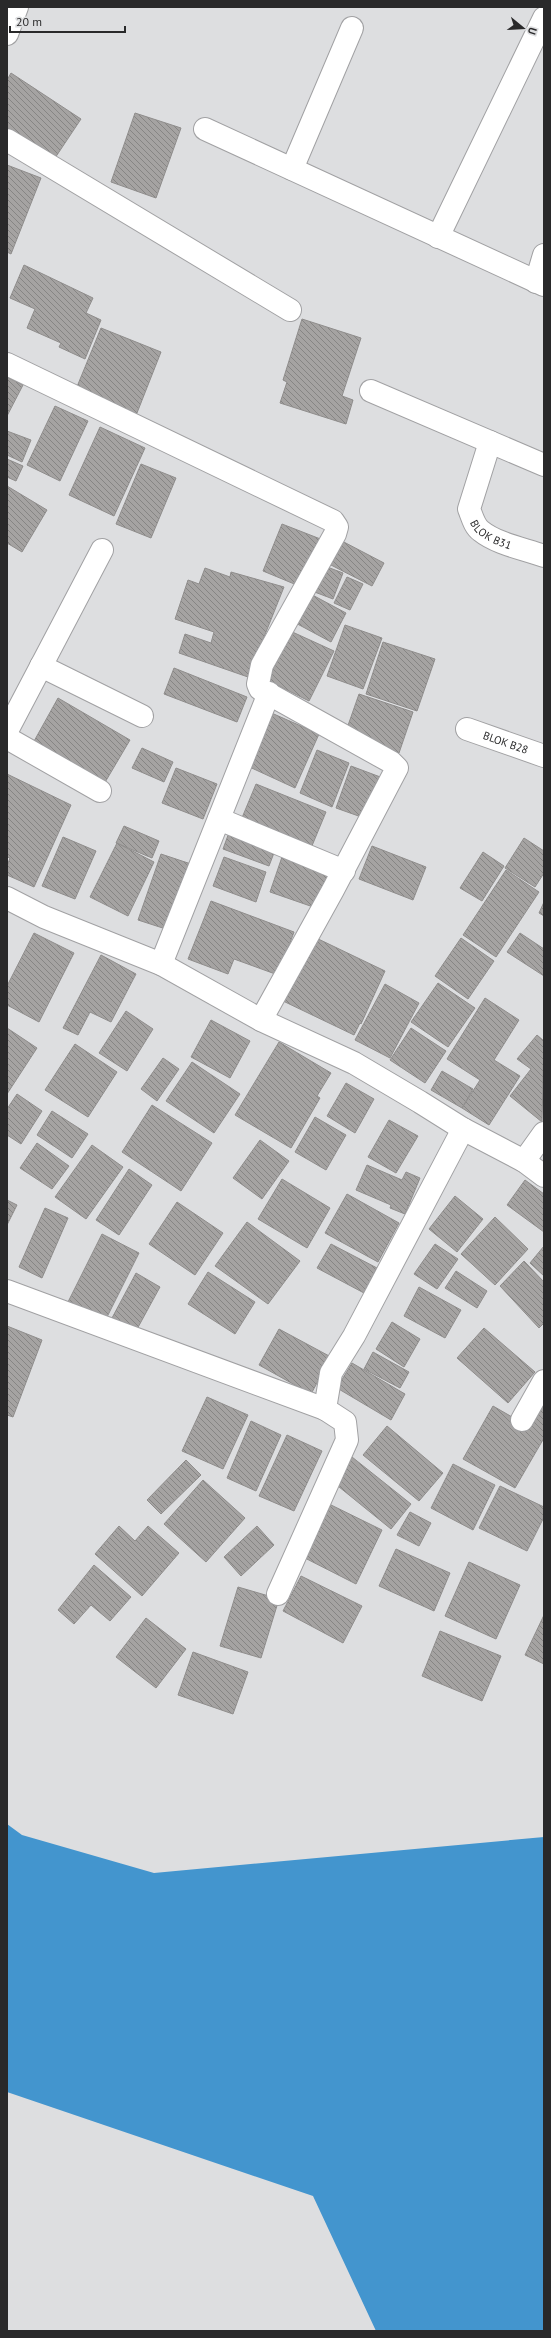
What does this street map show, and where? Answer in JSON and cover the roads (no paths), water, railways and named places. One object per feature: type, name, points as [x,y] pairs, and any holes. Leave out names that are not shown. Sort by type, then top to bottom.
[{"type":"street","points":[[7,34],[17,7]]},
{"type":"street","points":[[438,237],[544,18]]},
{"type":"street","points":[[292,169],[352,28]]},
{"type":"street","points":[[205,129],[540,284],[544,255]]},
{"type":"street","points":[[7,140],[290,310]]},
{"type":"street","points":[[7,364],[333,521],[337,527],[335,534],[262,665],[258,684],[260,689],[391,762],[397,768],[344,871],[261,1020]]},
{"type":"street","points":[[371,391],[544,465]]},
{"type":"street","name":"BLOK B31","points":[[490,442],[469,509],[473,519],[480,530],[499,540],[544,556]]},
{"type":"street","points":[[7,731],[102,550]]},
{"type":"street","points":[[41,666],[142,716]]},
{"type":"street","points":[[161,964],[269,693]]},
{"type":"street","name":"BLOK B28","points":[[467,729],[544,756]]},
{"type":"street","points":[[7,738],[100,791]]},
{"type":"street","points":[[219,819],[344,871]]},
{"type":"street","points":[[7,898],[44,917],[161,964],[261,1020],[354,1063],[462,1129],[524,1161],[544,1176]]},
{"type":"street","points":[[325,1410],[331,1373],[354,1336],[462,1129]]},
{"type":"street","points":[[524,1161],[544,1133]]},
{"type":"street","points":[[7,1291],[325,1410],[345,1422],[347,1440],[278,1594]]},
{"type":"street","points":[[522,1420],[544,1382]]},
{"type":"water","points":[[7,1824],[22,1835],[154,1873],[544,1837],[544,2331],[376,2331],[313,2196],[7,2092]]}]
